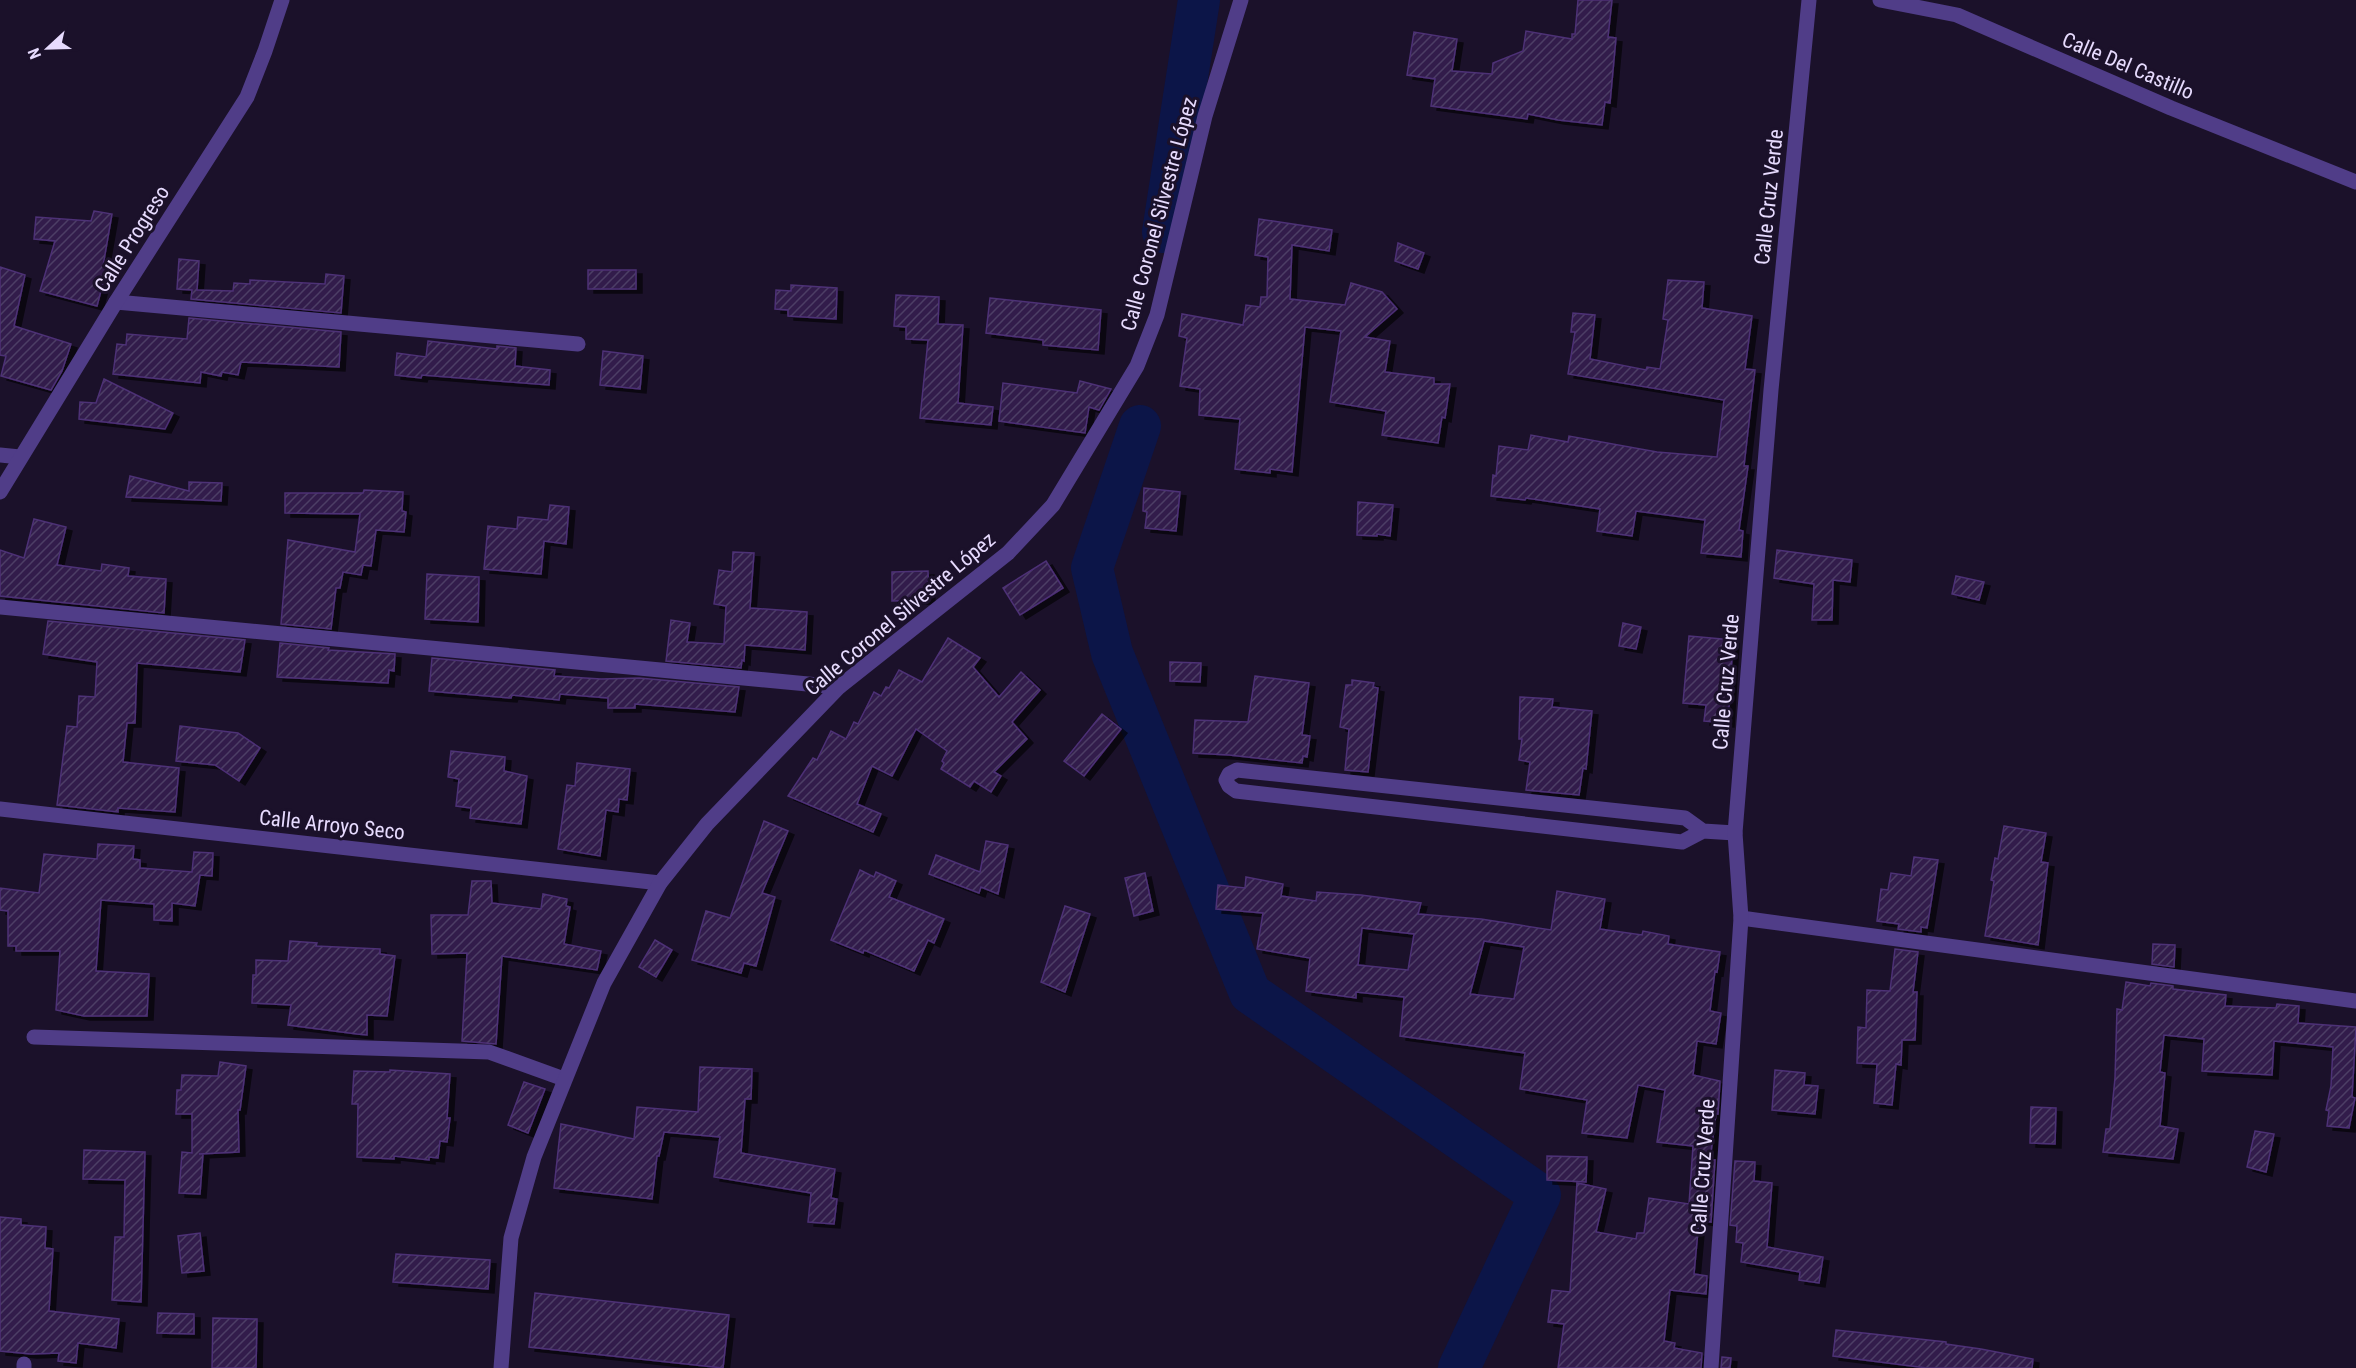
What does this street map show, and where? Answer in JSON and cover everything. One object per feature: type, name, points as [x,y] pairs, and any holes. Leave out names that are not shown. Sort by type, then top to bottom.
[{"type":"street","name":"Calle Progreso","points":[[0,492],[116,302],[247,97],[282,0]]},
{"type":"street","name":"Calle Coronel Silvestre López","points":[[501,1368],[511,1238],[534,1157],[604,983],[660,883],[706,824],[838,687],[1008,553],[1053,505],[1137,366],[1157,315],[1205,116],[1240,0]]},
{"type":"street","name":"Calle Cruz Verde","points":[[1711,1368],[1741,918],[1735,833],[1771,390],[1809,0]]},
{"type":"street","name":"Calle Del Castillo","points":[[1880,0],[1957,15],[2171,108],[2356,182]]},
{"type":"street","points":[[116,302],[578,344]]},
{"type":"street","points":[[0,455],[20,457]]},
{"type":"street","points":[[0,607],[838,687]]},
{"type":"street","points":[[1702,831],[1684,818],[1237,770],[1229,774],[1226,780],[1229,786],[1236,790],[1682,842],[1702,831],[1735,833]]},
{"type":"street","name":"Calle Arroyo Seco","points":[[0,809],[660,883]]},
{"type":"street","points":[[1741,918],[2356,1001]]},
{"type":"street","points":[[34,1037],[489,1052],[564,1079]]},
{"type":"building","points":[[1578,0],[1612,0],[1608,37],[1616,38],[1610,103],[1605,102],[1602,125],[1528,114],[1527,119],[1431,106],[1435,79],[1407,75],[1414,32],[1457,39],[1452,71],[1492,74],[1493,63],[1523,51],[1526,31],[1572,39],[1572,34],[1575,34]]},
{"type":"building","points":[[94,211],[112,214],[103,266],[107,268],[97,306],[40,291],[55,241],[34,239],[36,217],[91,221]]},
{"type":"building","points":[[1259,219],[1332,230],[1329,251],[1292,245],[1290,299],[1345,305],[1351,283],[1382,292],[1397,309],[1365,337],[1390,341],[1385,372],[1434,378],[1434,384],[1450,384],[1445,418],[1442,417],[1438,443],[1382,435],[1386,411],[1330,402],[1341,331],[1305,327],[1292,472],[1270,469],[1270,473],[1235,469],[1240,419],[1199,415],[1200,389],[1180,386],[1187,338],[1179,336],[1182,314],[1243,325],[1246,305],[1260,307],[1261,297],[1267,297],[1268,257],[1255,255]]},
{"type":"building","points":[[1398,243],[1424,253],[1418,269],[1395,261]]},
{"type":"building","points":[[179,259],[199,261],[197,290],[233,291],[234,283],[250,284],[250,280],[325,284],[326,274],[344,276],[341,313],[191,299],[192,290],[177,289]]},
{"type":"building","points":[[0,267],[25,275],[14,326],[71,344],[62,371],[51,390],[1,376],[6,356],[0,355]]},
{"type":"building","points":[[588,270],[636,270],[636,289],[588,289]]},
{"type":"building","points":[[1668,280],[1704,282],[1702,308],[1752,316],[1745,369],[1755,370],[1744,466],[1748,466],[1739,530],[1743,531],[1741,557],[1701,553],[1705,520],[1636,511],[1632,536],[1597,531],[1600,509],[1526,498],[1525,500],[1491,496],[1499,446],[1528,450],[1531,435],[1568,442],[1569,436],[1657,452],[1717,457],[1724,400],[1568,374],[1575,332],[1571,332],[1573,313],[1595,315],[1590,359],[1646,370],[1647,367],[1660,369],[1668,320],[1663,319]]},
{"type":"building","points":[[791,285],[837,288],[836,319],[788,316],[788,310],[775,309],[776,290],[791,291]]},
{"type":"building","points":[[896,295],[939,297],[938,324],[963,325],[958,403],[993,407],[991,425],[920,418],[928,340],[906,339],[906,327],[894,326]]},
{"type":"building","points":[[990,298],[1101,310],[1098,350],[1043,345],[1043,340],[986,333]]},
{"type":"building","points":[[189,318],[341,332],[339,367],[241,362],[238,375],[222,372],[221,376],[201,372],[200,383],[113,374],[117,344],[126,345],[127,334],[187,339]]},
{"type":"building","points":[[428,341],[497,349],[497,346],[516,348],[515,366],[550,370],[549,385],[395,375],[397,353],[426,357]]},
{"type":"building","points":[[603,351],[643,356],[640,389],[600,385]]},
{"type":"building","points":[[104,379],[173,413],[165,429],[79,419],[80,402],[96,403]]},
{"type":"building","points":[[1080,381],[1111,389],[1099,410],[1089,407],[1085,433],[999,421],[1003,383],[1077,393]]},
{"type":"building","points":[[130,476],[189,491],[189,482],[222,483],[221,501],[126,497]]},
{"type":"building","points":[[1144,488],[1180,492],[1176,531],[1145,528],[1147,512],[1143,511]]},
{"type":"building","points":[[364,490],[403,492],[402,511],[406,512],[404,532],[376,530],[371,566],[363,565],[361,575],[343,572],[340,588],[336,588],[331,629],[281,624],[288,540],[355,552],[360,514],[285,513],[285,493],[363,493]]},
{"type":"building","points":[[1358,502],[1393,505],[1390,536],[1357,535]]},
{"type":"building","points":[[550,505],[569,507],[566,544],[544,541],[541,574],[484,569],[488,526],[517,529],[518,517],[548,520]]},
{"type":"building","points":[[34,519],[66,527],[57,565],[101,571],[102,564],[129,568],[128,576],[166,579],[164,613],[0,596],[0,550],[24,558]]},
{"type":"building","points":[[1777,550],[1852,560],[1850,582],[1833,580],[1832,620],[1812,620],[1814,584],[1774,578]]},
{"type":"building","points":[[733,552],[754,553],[750,608],[807,612],[805,650],[745,645],[741,668],[666,661],[671,620],[690,623],[687,642],[724,644],[726,606],[714,604],[719,570],[732,572]]},
{"type":"building","points":[[1046,561],[1063,588],[1020,615],[1003,588]]},
{"type":"building","points":[[928,571],[929,600],[892,601],[892,572]]},
{"type":"building","points":[[427,574],[479,577],[478,622],[425,619]]},
{"type":"building","points":[[1956,576],[1984,582],[1979,600],[1952,594]]},
{"type":"building","points":[[48,621],[245,640],[240,672],[137,663],[135,723],[127,723],[123,762],[179,768],[175,812],[118,808],[118,812],[57,805],[67,726],[77,727],[79,696],[95,697],[97,662],[43,654]]},
{"type":"building","points":[[1623,623],[1641,627],[1636,649],[1619,646]]},
{"type":"building","points":[[1689,636],[1733,640],[1728,723],[1704,721],[1706,705],[1683,703]]},
{"type":"building","points":[[948,638],[980,658],[973,667],[999,697],[1021,672],[1040,690],[1012,722],[1027,739],[994,772],[1001,776],[991,792],[974,781],[970,787],[941,769],[947,751],[916,729],[892,776],[872,766],[857,804],[881,814],[873,832],[788,796],[813,758],[817,760],[831,731],[846,739],[854,722],[858,724],[874,692],[881,696],[886,687],[889,688],[899,670],[922,682]]},
{"type":"building","points":[[280,643],[329,648],[328,650],[395,654],[394,671],[389,670],[388,683],[277,677]]},
{"type":"building","points":[[432,658],[555,670],[554,676],[601,679],[639,678],[739,687],[735,712],[635,704],[635,708],[608,708],[608,698],[560,694],[559,700],[429,691]]},
{"type":"building","points":[[1170,662],[1201,663],[1200,682],[1170,681]]},
{"type":"building","points":[[1255,676],[1309,683],[1302,735],[1310,736],[1307,757],[1303,756],[1302,763],[1193,753],[1195,720],[1248,722]]},
{"type":"building","points":[[1352,680],[1374,683],[1373,687],[1378,688],[1368,772],[1345,770],[1349,729],[1340,727],[1346,685],[1352,685]]},
{"type":"building","points":[[1520,697],[1553,699],[1552,707],[1592,711],[1586,769],[1583,768],[1579,795],[1526,790],[1530,762],[1519,760],[1522,739],[1519,739]]},
{"type":"building","points":[[1102,714],[1121,729],[1084,776],[1064,761]]},
{"type":"building","points":[[180,726],[238,733],[260,748],[239,781],[215,765],[176,761]]},
{"type":"building","points":[[451,751],[505,757],[504,771],[527,776],[521,824],[470,818],[471,808],[456,806],[459,779],[448,777]]},
{"type":"building","points":[[577,763],[630,769],[627,800],[619,799],[618,812],[606,810],[600,856],[558,849],[567,785],[575,786]]},
{"type":"building","points":[[764,821],[788,831],[762,893],[775,897],[756,966],[744,963],[741,973],[692,960],[706,911],[730,918]]},
{"type":"building","points":[[2004,826],[2046,833],[2041,862],[2048,863],[2038,945],[1985,936],[1994,881],[1991,880],[1995,858],[1998,859]]},
{"type":"building","points":[[986,841],[1008,845],[998,894],[981,887],[979,893],[929,874],[936,855],[980,872]]},
{"type":"building","points":[[98,844],[134,846],[133,859],[140,860],[140,868],[192,872],[194,852],[213,853],[212,876],[200,875],[195,906],[172,903],[172,921],[154,920],[154,904],[101,900],[96,971],[149,974],[147,1016],[84,1016],[56,1010],[60,951],[16,951],[16,946],[8,946],[8,911],[0,910],[0,888],[39,893],[44,854],[97,859]]},
{"type":"building","points":[[1914,857],[1938,860],[1927,928],[1921,927],[1921,932],[1898,929],[1899,924],[1877,921],[1881,889],[1888,890],[1891,873],[1911,876]]},
{"type":"building","points":[[860,870],[874,877],[876,872],[896,881],[889,897],[944,919],[934,943],[928,940],[914,971],[864,950],[863,953],[831,940]]},
{"type":"building","points":[[1145,873],[1153,911],[1134,916],[1125,878]]},
{"type":"building","points":[[1246,877],[1283,884],[1281,896],[1316,901],[1317,892],[1361,895],[1421,903],[1418,914],[1481,919],[1551,930],[1557,891],[1605,899],[1600,929],[1642,935],[1643,931],[1669,936],[1668,944],[1720,952],[1710,1011],[1721,1013],[1716,1044],[1697,1041],[1693,1075],[1720,1081],[1718,1114],[1716,1114],[1710,1160],[1715,1160],[1711,1222],[1699,1220],[1694,1274],[1707,1276],[1706,1294],[1670,1290],[1664,1341],[1675,1343],[1674,1348],[1702,1353],[1701,1368],[1558,1368],[1564,1324],[1548,1322],[1552,1290],[1570,1292],[1577,1183],[1606,1189],[1596,1232],[1636,1239],[1637,1233],[1644,1233],[1649,1198],[1689,1204],[1693,1146],[1657,1142],[1665,1090],[1638,1085],[1627,1138],[1582,1133],[1587,1100],[1520,1089],[1525,1053],[1400,1036],[1404,997],[1356,992],[1356,998],[1306,991],[1310,958],[1257,949],[1263,913],[1216,909],[1218,885],[1245,888]],"holes":[[[1362,928],[1414,934],[1408,970],[1358,965]],[[1484,941],[1524,947],[1514,999],[1470,994]]]},
{"type":"building","points":[[472,881],[491,881],[492,903],[541,909],[543,894],[567,899],[566,906],[570,907],[564,944],[601,951],[597,970],[502,956],[496,1044],[462,1041],[467,953],[432,954],[431,915],[468,915]]},
{"type":"building","points":[[1065,906],[1090,914],[1065,992],[1041,982]]},
{"type":"building","points":[[655,940],[672,950],[656,977],[639,967]]},
{"type":"building","points":[[290,941],[317,943],[316,946],[380,949],[380,954],[395,956],[387,1016],[367,1015],[367,1035],[288,1025],[291,1005],[252,1003],[256,960],[288,961]]},
{"type":"building","points":[[2153,944],[2175,945],[2174,967],[2152,964]]},
{"type":"building","points":[[1895,949],[1918,952],[1913,992],[1917,992],[1915,1040],[1902,1040],[1901,1065],[1896,1064],[1892,1105],[1874,1103],[1877,1064],[1857,1063],[1858,1027],[1866,1028],[1867,990],[1890,991]]},
{"type":"building","points":[[2126,982],[2150,986],[2151,983],[2173,986],[2173,989],[2226,995],[2225,1006],[2276,1008],[2277,1004],[2299,1006],[2298,1023],[2356,1027],[2352,1097],[2355,1098],[2349,1128],[2327,1126],[2329,1111],[2326,1110],[2331,1086],[2333,1047],[2274,1041],[2272,1075],[2202,1071],[2204,1039],[2164,1035],[2160,1072],[2165,1073],[2160,1126],[2178,1129],[2173,1159],[2103,1152],[2106,1129],[2110,1129],[2115,1078],[2117,1009],[2122,1010]]},
{"type":"building","points":[[220,1062],[246,1066],[240,1110],[238,1110],[239,1152],[199,1154],[203,1154],[200,1194],[179,1193],[182,1152],[192,1153],[192,1114],[176,1114],[177,1090],[181,1090],[182,1075],[218,1076]]},
{"type":"building","points":[[700,1067],[752,1069],[751,1099],[745,1099],[741,1153],[835,1169],[831,1198],[837,1199],[834,1224],[808,1222],[811,1193],[714,1177],[720,1137],[664,1132],[659,1156],[657,1156],[652,1199],[554,1188],[561,1124],[634,1139],[637,1107],[698,1112]]},
{"type":"building","points":[[390,1070],[450,1074],[447,1118],[450,1118],[447,1142],[440,1141],[438,1158],[429,1157],[429,1160],[394,1156],[394,1159],[357,1157],[358,1104],[352,1104],[354,1071],[390,1072]]},
{"type":"building","points":[[1775,1070],[1805,1073],[1804,1085],[1818,1086],[1815,1114],[1772,1110]]},
{"type":"building","points":[[524,1082],[545,1089],[528,1133],[508,1125]]},
{"type":"building","points":[[2031,1107],[2056,1108],[2055,1144],[2030,1143]]},
{"type":"building","points":[[2255,1131],[2274,1134],[2266,1172],[2247,1167]]},
{"type":"building","points":[[84,1150],[145,1152],[141,1302],[112,1300],[115,1237],[124,1237],[125,1180],[83,1179]]},
{"type":"building","points":[[1547,1156],[1587,1157],[1586,1182],[1547,1180]]},
{"type":"building","points":[[1735,1161],[1755,1162],[1754,1181],[1772,1183],[1767,1247],[1823,1257],[1819,1283],[1799,1280],[1800,1272],[1741,1262],[1743,1243],[1736,1242],[1737,1226],[1730,1225]]},
{"type":"building","points":[[0,1217],[21,1219],[21,1225],[46,1227],[45,1248],[53,1249],[49,1311],[119,1319],[116,1348],[78,1343],[76,1363],[58,1361],[59,1353],[31,1354],[0,1351]]},
{"type":"building","points":[[200,1233],[204,1271],[182,1273],[178,1236]]},
{"type":"building","points":[[396,1254],[490,1260],[488,1289],[393,1282]]},
{"type":"building","points":[[535,1293],[729,1315],[723,1368],[529,1347]]},
{"type":"building","points":[[158,1313],[194,1314],[194,1334],[157,1333]]},
{"type":"building","points":[[213,1318],[257,1319],[256,1368],[212,1368]]},
{"type":"building","points":[[1836,1330],[1946,1342],[1946,1344],[2033,1359],[2032,1368],[1927,1368],[1833,1356]]},
{"type":"building","points":[[1722,1357],[1731,1358],[1730,1368],[1721,1368]]},
{"type":"waterway","points":[[1163,232],[1199,0]]},
{"type":"waterway","points":[[1140,426],[1092,568],[1112,653],[1250,993],[1540,1195],[1459,1368]]}]
